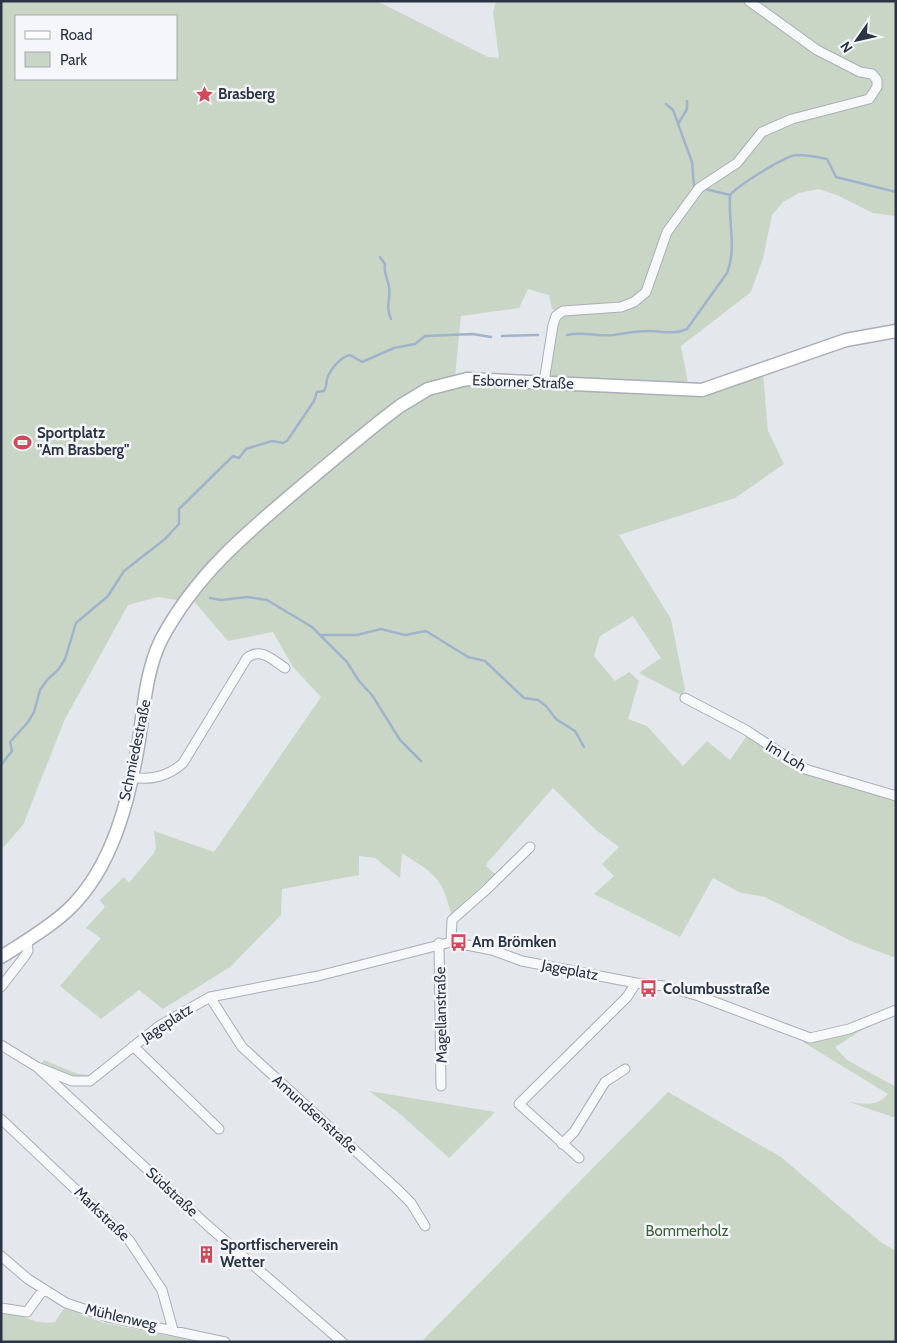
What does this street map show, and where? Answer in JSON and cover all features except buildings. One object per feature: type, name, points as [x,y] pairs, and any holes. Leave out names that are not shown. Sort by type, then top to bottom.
[{"type":"main road","name":"Esborner Straße","points":[[191,595],[212,566],[242,537],[389,414],[412,398],[437,386],[467,379],[702,390],[846,340],[896,331]]},
{"type":"main road","name":"Schmiedestraße","points":[[1,957],[66,912],[88,886],[105,855],[116,830],[132,777],[154,656],[170,625],[191,595]]},
{"type":"street","points":[[544,382],[556,316],[563,311],[621,307],[634,302],[646,292],[667,232],[699,188],[737,163],[762,132],[792,119],[869,99],[877,87],[877,80],[872,74],[860,72],[817,50],[749,1]]},
{"type":"street","points":[[132,777],[146,779],[158,776],[171,772],[183,763],[247,658],[252,654],[264,654],[285,668]]},
{"type":"street","name":"Im Loh","points":[[685,698],[746,730],[805,769],[896,796]]},
{"type":"street","points":[[450,942],[452,920],[530,847]]},
{"type":"street","points":[[1,986],[28,951],[27,940]]},
{"type":"street","name":"Jageplatz","points":[[37,1067],[72,1081],[87,1082],[100,1075],[133,1046],[172,1017],[210,997],[318,976],[450,942],[492,950],[522,960],[636,983],[664,986],[699,996],[810,1038],[849,1029],[896,1010]]},
{"type":"street","name":"Magellanstraße","points":[[439,944],[441,1086]]},
{"type":"street","points":[[579,1158],[522,1108],[520,1101],[627,997],[636,983]]},
{"type":"street","name":"Amundsenstraße","points":[[210,997],[242,1047],[396,1188],[411,1203],[425,1226]]},
{"type":"street","name":"Südstraße","points":[[1,1045],[37,1067],[207,1225],[342,1342]]},
{"type":"street","name":"Jageplatz","points":[[133,1046],[219,1129]]},
{"type":"street","points":[[562,1144],[574,1132],[605,1082],[625,1069]]},
{"type":"street","name":"Markstraße","points":[[1,1119],[129,1240],[146,1262],[162,1290],[173,1330]]},
{"type":"street","name":"Mühlenweg","points":[[1,1256],[43,1290],[66,1303],[102,1316],[225,1342]]},
{"type":"street","points":[[1,1308],[26,1312],[43,1290]]},
{"type":"green space","points":[[1,1],[377,1],[488,57],[499,58],[493,12],[496,1],[896,1],[896,216],[873,213],[837,195],[818,189],[799,193],[783,202],[772,215],[763,258],[751,292],[681,346],[689,388],[547,379],[552,335],[565,313],[552,309],[549,295],[528,289],[519,308],[461,316],[455,377],[381,416],[182,601],[158,597],[128,605],[65,719],[23,825],[1,850]]},
{"type":"green space","points":[[763,373],[768,431],[784,464],[735,498],[619,535],[671,619],[685,690],[681,695],[639,673],[661,658],[633,616],[600,636],[594,656],[615,681],[629,672],[639,681],[628,719],[647,726],[683,766],[707,741],[730,760],[748,734],[777,755],[896,798],[896,958],[853,942],[765,897],[741,893],[713,878],[680,937],[594,894],[614,876],[602,864],[619,847],[596,830],[553,788],[488,862],[486,866],[495,874],[451,914],[444,891],[435,877],[402,853],[400,878],[375,858],[359,856],[359,875],[282,889],[281,915],[230,967],[163,1009],[139,990],[101,1019],[60,986],[101,938],[86,928],[105,907],[100,900],[124,877],[129,883],[154,853],[156,848],[154,831],[214,852],[321,697],[293,667],[273,632],[228,641],[192,599],[237,545],[412,403],[430,394],[480,382],[691,394]]},
{"type":"green space","points":[[896,1015],[862,1030],[835,1047],[847,1060],[896,1087],[896,1118],[849,1102],[875,1103],[888,1094],[803,1042],[825,1039]]},
{"type":"green space","points":[[44,1060],[78,1074],[91,1075],[90,1077],[74,1077],[41,1064]]},
{"type":"green space","points":[[369,1091],[495,1112],[449,1158],[399,1113]]},
{"type":"green space","name":"Bommerholz","points":[[668,1092],[781,1157],[882,1243],[896,1251],[896,1342],[421,1342]]},
{"type":"green space","points":[[64,1308],[104,1323],[200,1342],[1,1342],[1,1311],[34,1321],[48,1323],[55,1322]]},
{"type":"waterway","points":[[687,101],[687,109],[678,124],[692,162],[694,186]]},
{"type":"waterway","points":[[666,104],[673,110],[678,123]]},
{"type":"waterway","points":[[567,335],[614,335],[645,331],[673,332],[687,329],[727,273],[730,264],[732,244],[730,195],[762,172],[790,157],[799,155],[827,159],[836,177],[896,192]]},
{"type":"waterway","points":[[705,189],[730,195]]},
{"type":"waterway","points":[[380,257],[385,264],[389,292],[388,310],[391,319]]},
{"type":"waterway","points":[[1,765],[12,751],[10,742],[28,722],[34,712],[40,690],[65,659],[76,623],[108,596],[124,571],[165,539],[179,524],[179,509],[233,456],[239,458],[246,449],[272,441],[283,443],[287,441],[314,401],[317,392],[324,391],[328,375],[339,361],[350,355],[362,362],[394,348],[415,344],[425,336],[473,334],[491,337]]},
{"type":"waterway","points":[[502,336],[538,335]]},
{"type":"waterway","points":[[210,598],[221,600],[247,597],[267,600],[312,627],[347,662],[359,681],[372,695],[400,740],[421,761]]},
{"type":"waterway","points":[[321,635],[357,635],[381,629],[405,635],[426,631],[468,657],[485,661],[524,698],[538,700],[546,706],[556,719],[575,731],[584,747]]},
{"type":"place","name":"Brasberg","points":[[204,94]]},
{"type":"place","name":"Sportplatz \"Am Brasberg\"","points":[[23,442]]},
{"type":"place","name":"Am Brömken","points":[[458,942]]},
{"type":"place","name":"Columbusstraße","points":[[649,989]]},
{"type":"place","name":"Sportfischerverein Wetter","points":[[206,1254]]}]
